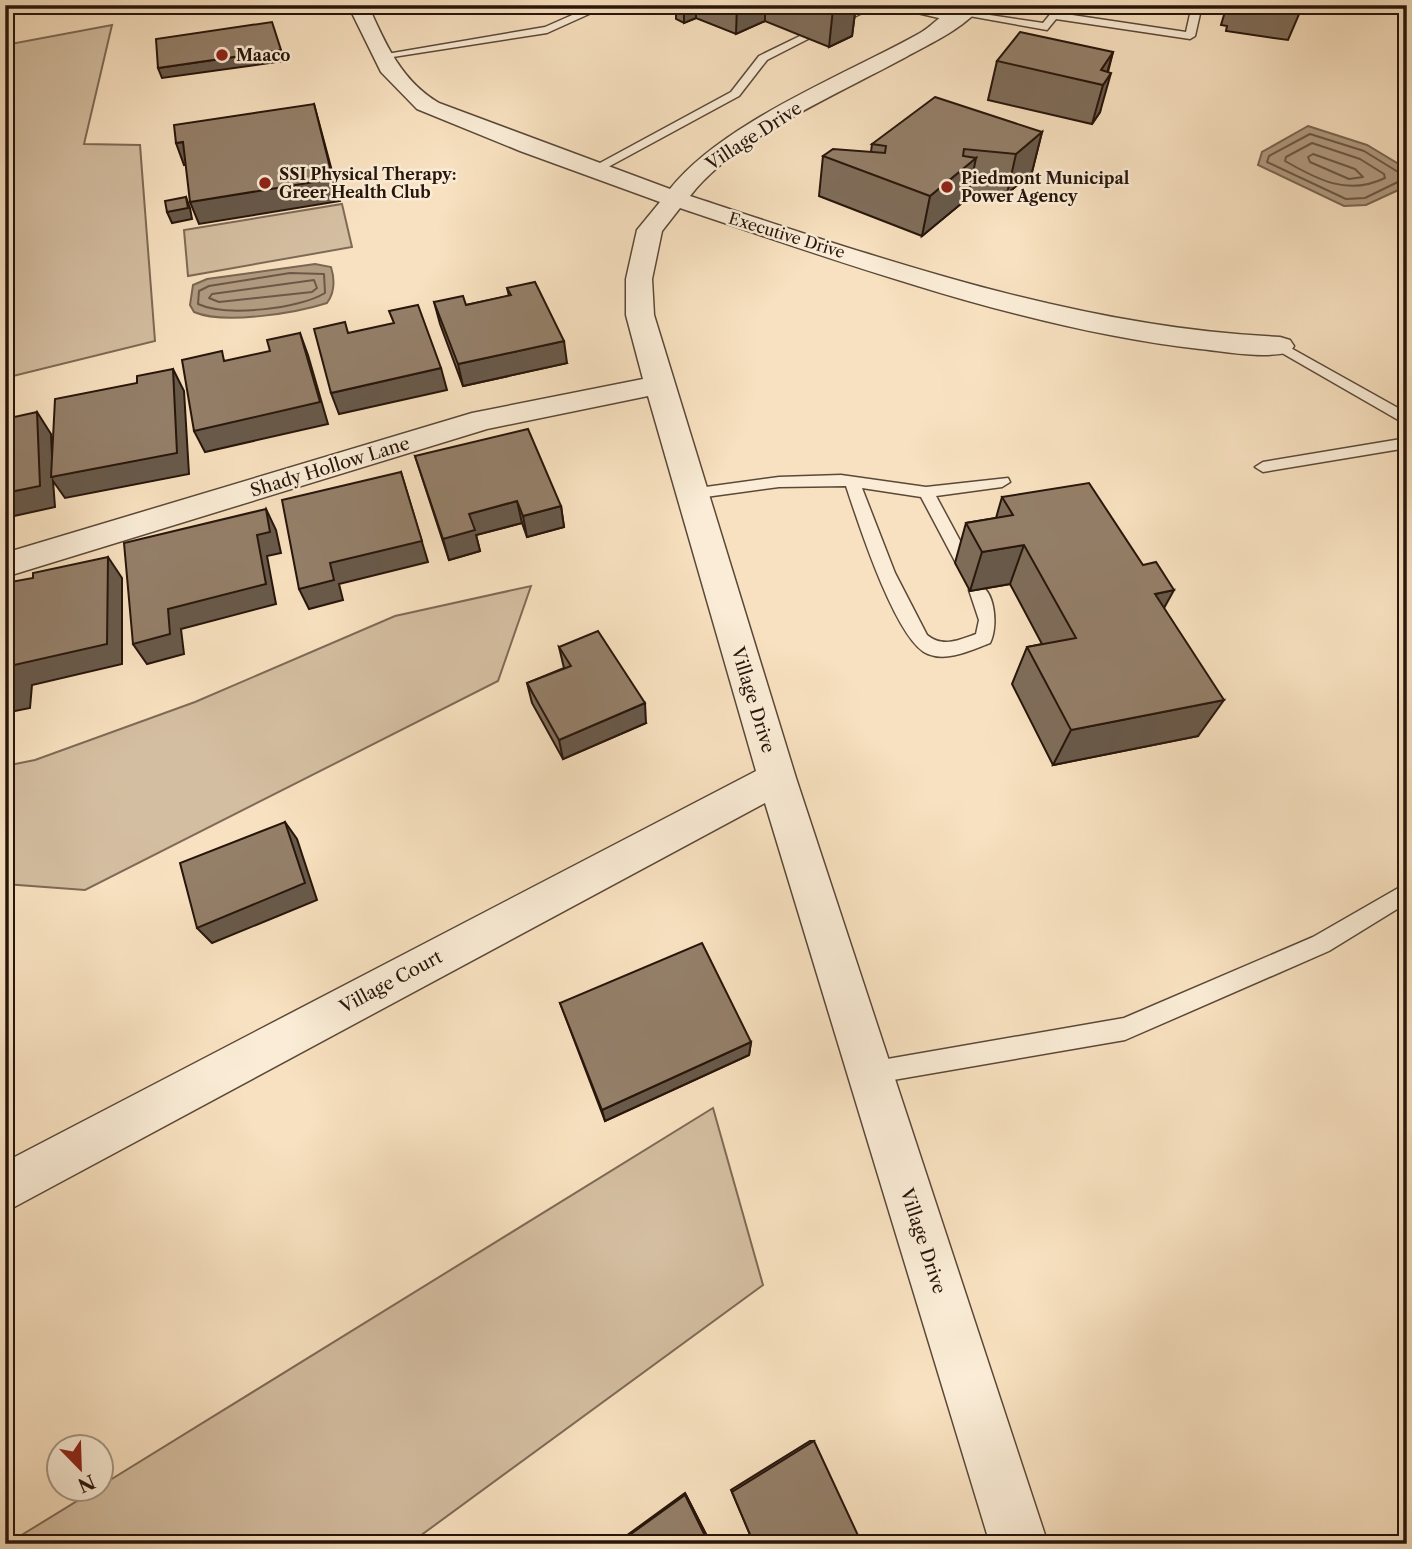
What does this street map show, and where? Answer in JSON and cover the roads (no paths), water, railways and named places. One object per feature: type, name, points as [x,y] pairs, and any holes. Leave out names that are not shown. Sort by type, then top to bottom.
[{"type":"street","name":"Executive Drive","points":[[358,5],[380,56],[392,75],[427,106],[593,170],[674,199],[990,298],[1148,335],[1228,345],[1280,346]]},
{"type":"street","name":"Village Drive","points":[[964,13],[931,36],[768,124],[724,152],[690,179],[647,236],[639,279],[640,315],[777,778],[1020,1544]]},
{"type":"street","name":"Shady Hollow Lane","points":[[5,565],[483,420],[659,385]]},
{"type":"street","name":"Village Court","points":[[5,1188],[777,778]]},
{"type":"lane","points":[[380,56],[547,30],[604,5]]},
{"type":"lane","points":[[826,27],[873,5]]},
{"type":"lane","points":[[888,5],[964,13],[1047,27],[1052,15],[1190,36],[1197,5]]},
{"type":"lane","points":[[593,170],[735,94],[763,58],[804,37]]},
{"type":"lane","points":[[1280,346],[1407,420]]},
{"type":"lane","points":[[1263,467],[1407,443]]},
{"type":"lane","points":[[691,494],[779,482],[852,482],[926,492],[1002,482]]},
{"type":"lane","points":[[852,482],[902,608],[918,639],[931,648],[959,648],[984,638],[988,620],[977,590]]},
{"type":"lane","points":[[926,492],[963,561]]},
{"type":"lane","points":[[870,1073],[1125,1029],[1321,944],[1407,892]]},
{"type":"water","points":[[1308,126],[1367,145],[1407,169],[1407,186],[1366,205],[1344,206],[1258,165],[1262,152]]},
{"type":"water","points":[[315,264],[331,267],[334,286],[327,303],[279,314],[241,318],[207,316],[194,312],[190,305],[193,285],[207,279]]},
{"type":"place","name":"Maaco","points":[[222,55]]},
{"type":"place","name":"SSI Physical Therapy: Greer Health Club","points":[[265,183]]},
{"type":"place","name":"Piedmont Municipal Power Agency","points":[[947,187]]}]
